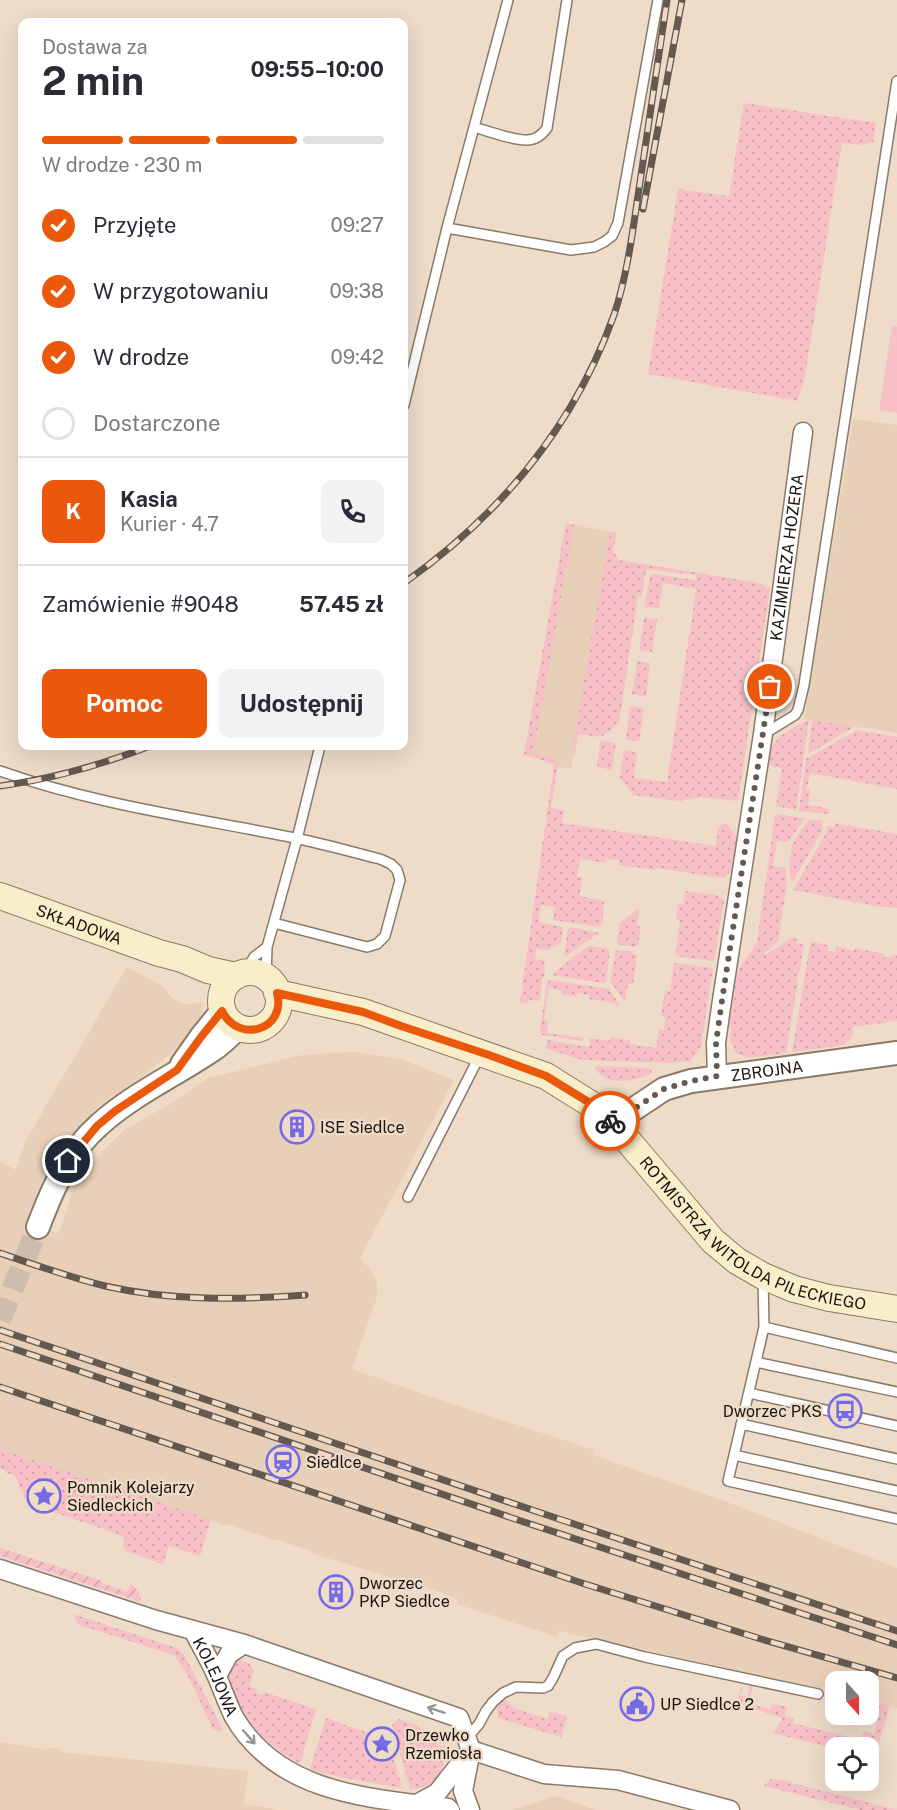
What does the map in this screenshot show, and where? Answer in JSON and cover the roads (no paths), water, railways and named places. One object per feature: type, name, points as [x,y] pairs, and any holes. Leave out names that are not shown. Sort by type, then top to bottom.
[{"type":"main road","name":"SKŁADOWA","points":[[0,896],[208,970],[260,986]]},
{"type":"main road","name":"SKŁADOWA","points":[[159,953],[227,1012]]},
{"type":"main road","points":[[226,985],[260,986],[271,1021],[256,1029],[247,1030],[227,1012],[226,985]]},
{"type":"main road","name":"ROTMISTRZA WITOLDA PILECKIEGO","points":[[260,986],[363,1012],[546,1076],[590,1103],[613,1123],[713,1241],[737,1261],[763,1276],[794,1289],[829,1298],[897,1309]]},
{"type":"street","name":"KAZIMIERZA HOZERA","points":[[717,1076],[716,1043],[763,734],[803,432]]},
{"type":"street","points":[[38,1227],[51,1191],[68,1161],[81,1144],[115,1111],[177,1070],[201,1037],[227,1012]]},
{"type":"street","name":"ZBROJNA","points":[[613,1123],[664,1089],[691,1081],[897,1053]]},
{"type":"street","name":"KOLEJOWA","points":[[0,1569],[193,1630],[244,1731],[274,1763],[285,1770],[336,1791],[356,1803],[417,1804],[450,1810]]},
{"type":"street","points":[[193,1630],[244,1644],[459,1718],[469,1744],[463,1791],[470,1810]]},
{"type":"street","points":[[217,1676],[229,1654],[244,1644]]},
{"type":"street","points":[[417,1804],[437,1793],[469,1744]]},
{"type":"street","points":[[469,1744],[544,1774],[618,1780],[730,1810]]},
{"type":"lane","points":[[408,389],[447,228],[508,0]]},
{"type":"lane","points":[[474,127],[525,141],[537,138],[547,128],[567,0]]},
{"type":"lane","points":[[447,228],[571,250],[594,247],[612,236],[618,223],[658,0]]},
{"type":"lane","points":[[763,734],[795,715],[804,685],[897,81]]},
{"type":"lane","points":[[260,986],[267,947],[319,750]]},
{"type":"lane","points":[[0,771],[101,801],[297,838],[391,864],[397,870],[400,880],[385,936],[377,944],[367,947],[274,923]]},
{"type":"lane","points":[[260,986],[254,957],[267,947]]},
{"type":"lane","points":[[408,1197],[482,1052]]},
{"type":"lane","points":[[763,1276],[764,1327],[728,1481],[897,1519]]},
{"type":"lane","points":[[764,1327],[897,1358]]},
{"type":"lane","points":[[756,1362],[897,1392]]},
{"type":"lane","points":[[749,1393],[897,1426]]},
{"type":"lane","points":[[741,1424],[897,1459]]},
{"type":"lane","points":[[734,1455],[897,1491]]},
{"type":"lane","points":[[469,1744],[492,1702],[503,1693],[516,1687],[543,1688],[548,1686],[563,1656],[575,1648],[596,1644],[645,1657],[818,1694]]},
{"type":"tunnel","points":[[0,1320],[38,1227]]},
{"type":"railway","points":[[408,580],[472,528],[530,465],[578,394],[597,356],[614,315],[626,269],[667,0]]},
{"type":"railway","points":[[643,209],[682,0]]},
{"type":"railway","points":[[0,786],[76,770],[139,750]]},
{"type":"railway","points":[[0,1253],[52,1271],[130,1291],[205,1298],[305,1295]]},
{"type":"railway","points":[[0,1330],[897,1631]]},
{"type":"railway","points":[[0,1344],[515,1519],[897,1645]]},
{"type":"railway","points":[[0,1387],[585,1584],[761,1639],[897,1678]]},
{"type":"place","name":"ISE Siedlce","points":[[297,1127]]},
{"type":"place","name":"Dworzec PKS","points":[[845,1411]]},
{"type":"place","name":"Siedlce","points":[[283,1462]]},
{"type":"place","name":"Pomnik Kolejarzy Siedleckich","points":[[44,1496]]},
{"type":"place","name":"Dworzec PKP Siedlce","points":[[336,1592]]},
{"type":"place","name":"UP Siedlce 2","points":[[637,1704]]},
{"type":"place","name":"Drzewko Rzemiosła","points":[[382,1744]]}]
